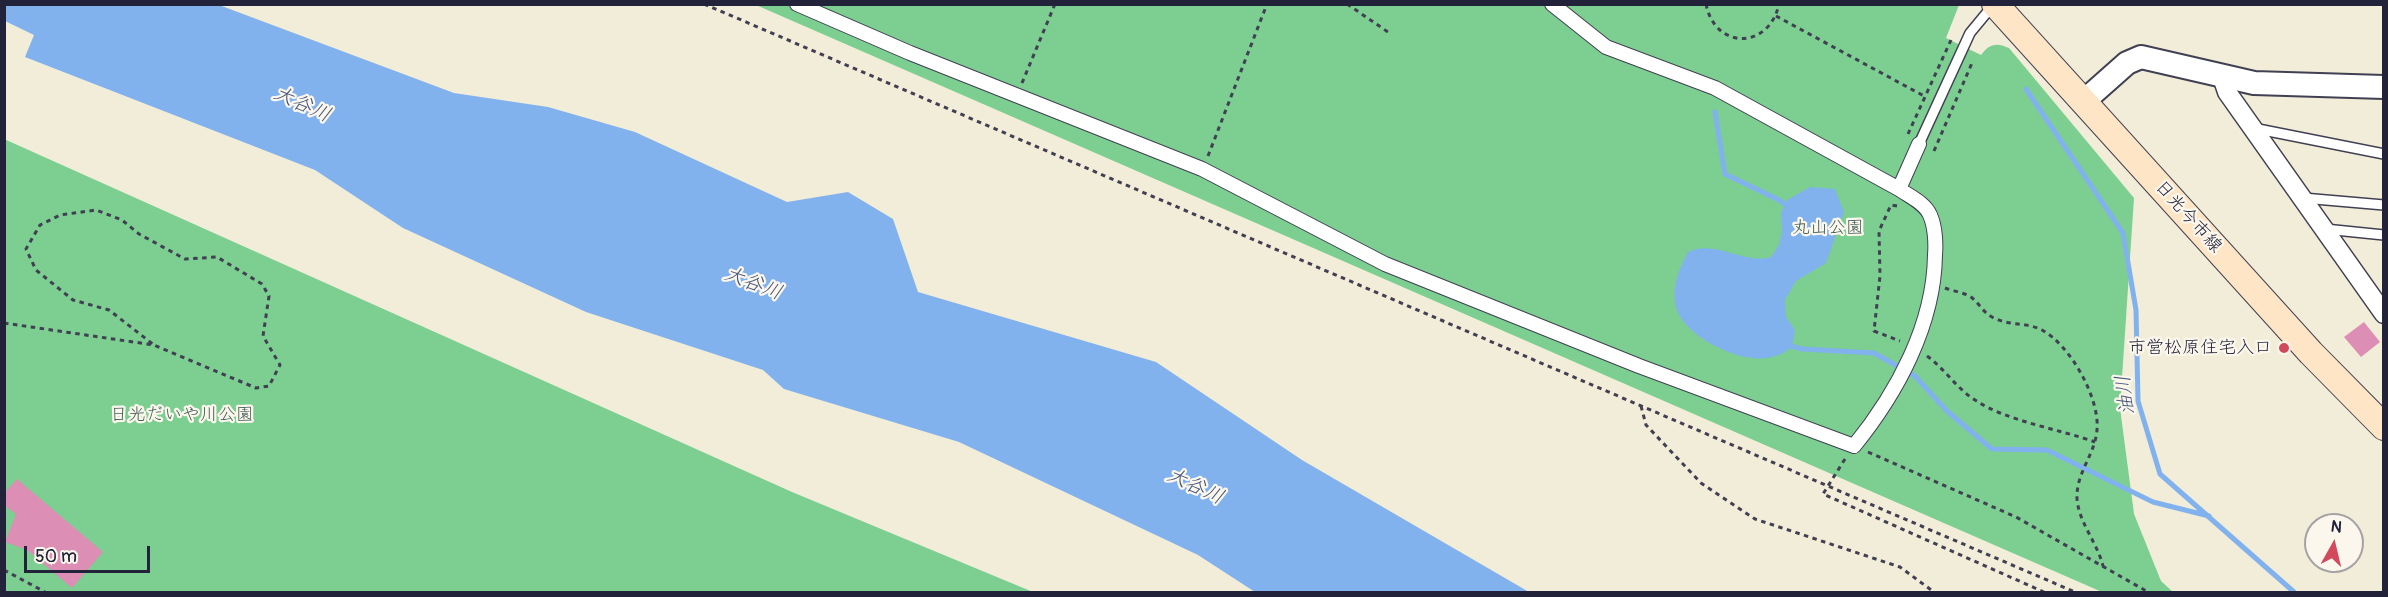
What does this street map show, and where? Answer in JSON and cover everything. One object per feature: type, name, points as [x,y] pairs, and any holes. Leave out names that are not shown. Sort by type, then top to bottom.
[{"type":"main road","name":"日光今市線","points":[[1995,4],[2311,353],[2384,427]]},
{"type":"street","points":[[796,4],[910,54],[1202,170],[1385,264],[1639,366],[1854,446],[1900,377],[1911,354],[1935,285],[1936,246],[1930,214],[1899,189],[1715,88],[1606,47],[1552,4]]},
{"type":"street","points":[[2083,102],[2127,63],[2141,57],[2253,83],[2384,87]]},
{"type":"street","points":[[2222,77],[2227,93],[2250,127],[2383,312]]},
{"type":"street","points":[[1899,189],[1919,144]]},
{"type":"lane","points":[[1919,144],[1970,33],[1995,4]]},
{"type":"lane","points":[[2250,127],[2384,154]]},
{"type":"lane","points":[[2301,198],[2384,206]]},
{"type":"lane","points":[[2323,229],[2384,235]]},
{"type":"path","points":[[704,4],[1827,488],[2075,592]]},
{"type":"path","points":[[1017,96],[1055,4]]},
{"type":"path","points":[[1202,170],[1268,4]]},
{"type":"path","points":[[1347,4],[1388,32]]},
{"type":"path","points":[[1706,4],[1709,17],[1715,27],[1736,39],[1760,34],[1776,16],[1779,4]]},
{"type":"path","points":[[1776,16],[1924,96]]},
{"type":"path","points":[[1931,158],[1977,53]]},
{"type":"path","points":[[1913,198],[1905,204],[1891,205],[1879,231],[1880,276],[1874,331],[1911,354],[1929,357],[1962,392],[1978,402],[2024,421],[2095,442]]},
{"type":"path","points":[[4,323],[154,345],[256,388],[269,386],[280,365],[263,336],[269,296],[262,284],[217,257],[185,259],[139,234],[122,220],[96,210],[60,215],[40,225],[26,249],[36,270],[73,300],[110,310],[154,345]]},
{"type":"path","points":[[1935,285],[1971,297],[1984,313],[2008,325],[2028,325],[2055,339],[2078,368],[2089,389],[2098,428],[2095,442],[2077,482],[2079,514],[2099,548],[2103,566]]},
{"type":"path","points":[[1641,406],[1646,425],[1701,483],[1755,519],[1900,567],[1934,592]]},
{"type":"path","points":[[2044,592],[1824,494],[1854,446],[2016,518],[2148,592]]},
{"type":"path","points":[[4,570],[45,592]]},
{"type":"green space","name":"丸山公園","points":[[756,5],[1959,5],[1946,38],[1981,55],[1993,45],[2009,48],[2134,198],[2120,408],[2134,514],[2161,581],[2173,592],[2102,592]]},
{"type":"green space","name":"日光だいや川公園","points":[[4,139],[792,492],[1033,592],[5,592]]},
{"type":"water","name":"大谷川","points":[[5,4],[219,5],[454,93],[548,107],[635,132],[787,202],[848,192],[893,219],[918,292],[1156,362],[1302,460],[1529,592],[1255,592],[1198,555],[959,442],[784,389],[763,370],[586,312],[403,228],[315,170],[25,57],[34,35],[5,21]]},
{"type":"water","points":[[1810,187],[1835,189],[1844,212],[1826,263],[1796,281],[1785,300],[1786,317],[1795,330],[1792,347],[1774,357],[1753,358],[1720,349],[1698,336],[1682,319],[1677,310],[1674,295],[1676,280],[1688,252],[1709,248],[1750,258],[1771,257],[1779,245],[1782,231],[1781,213],[1787,200]]},
{"type":"building","points":[[2364,322],[2380,342],[2361,357],[2344,337]]},
{"type":"building","points":[[17,479],[103,552],[72,588],[27,550],[5,542],[16,514],[4,505],[4,493]]},
{"type":"waterway","name":"油川","points":[[2026,89],[2123,233],[2136,310],[2138,401],[2160,474],[2294,592]]},
{"type":"waterway","points":[[1715,112],[1725,174],[1779,200],[1790,208]]},
{"type":"waterway","points":[[1788,345],[1802,349],[1874,353],[1915,376],[1947,411],[1992,449],[2047,450],[2153,502],[2209,516]]},
{"type":"place","name":"市営松原住宅入口","points":[[2284,348]]}]
